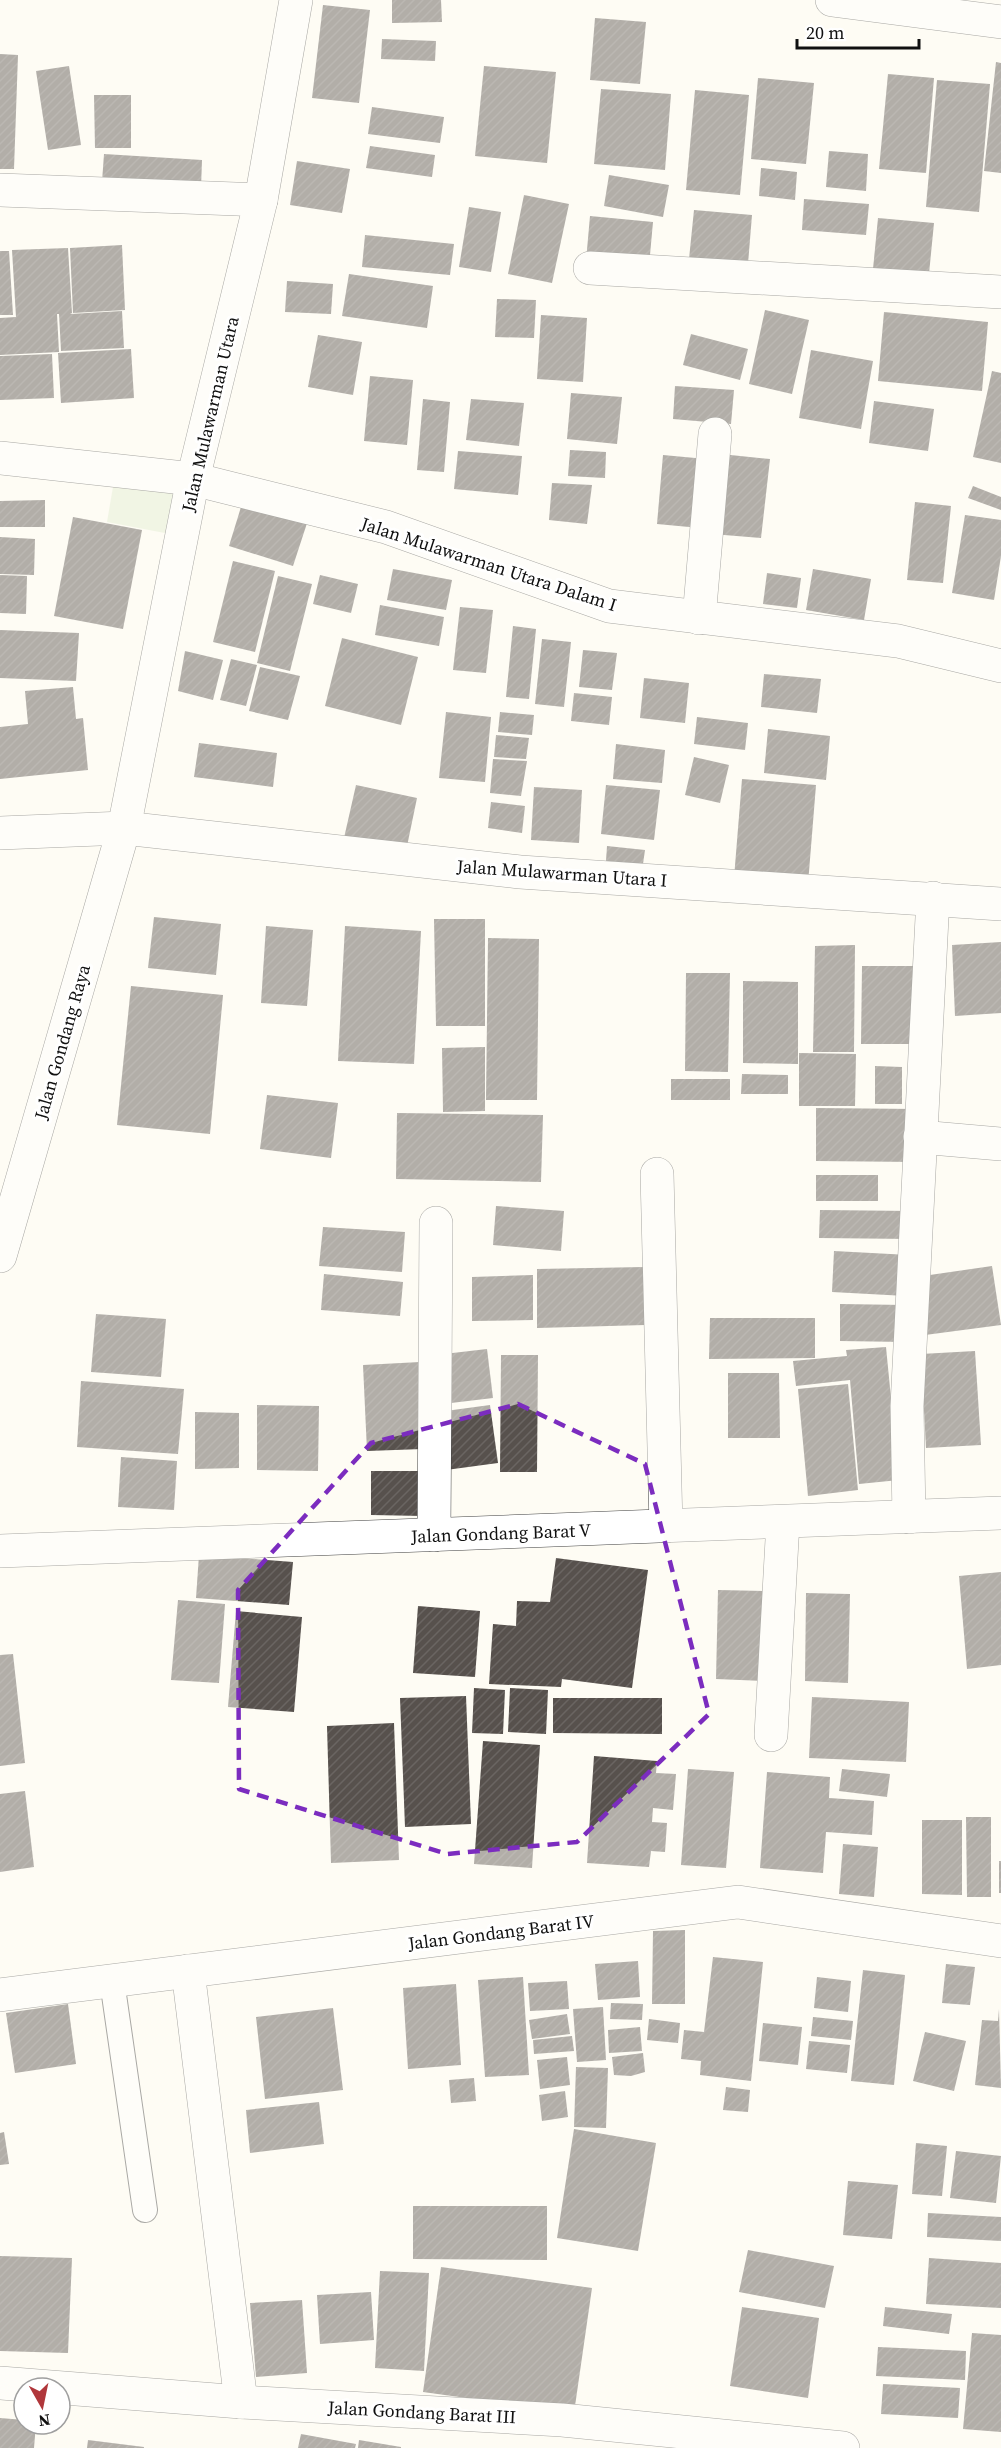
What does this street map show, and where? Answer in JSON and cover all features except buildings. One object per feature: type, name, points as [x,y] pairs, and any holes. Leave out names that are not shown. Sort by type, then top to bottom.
[{"type":"street","name":"Jalan Mulawarman Utara","points":[[124,828],[193,479],[261,200],[296,0]]},
{"type":"street","points":[[832,0],[913,5],[1001,22]]},
{"type":"street","points":[[0,190],[261,200]]},
{"type":"street","points":[[590,267],[1001,292]]},
{"type":"street","points":[[699,618],[715,434]]},
{"type":"street","name":"Jalan Mulawarman Utara Dalam I","points":[[0,458],[193,479],[386,527],[609,606],[898,641],[1001,666]]},
{"type":"street","name":"Jalan Mulawarman Utara I","points":[[0,833],[124,828],[520,872],[1001,904]]},
{"type":"street","name":"Jalan Gondang Raya","points":[[0,1256],[124,828]]},
{"type":"street","points":[[909,1517],[908,1406],[933,898]]},
{"type":"street","points":[[920,1137],[1001,1144]]},
{"type":"street","points":[[657,1174],[666,1526]]},
{"type":"street","points":[[434,1535],[436,1224]]},
{"type":"street","name":"Jalan Gondang Barat V","points":[[0,1551],[1001,1513]]},
{"type":"street","points":[[771,1735],[783,1522]]},
{"type":"street","name":"Jalan Gondang Barat IV","points":[[0,1995],[738,1902],[1001,1941]]},
{"type":"street","points":[[188,1971],[241,2402]]},
{"type":"street","name":"Jalan Gondang Barat III","points":[[0,2383],[241,2402],[562,2420],[843,2448]]},
{"type":"lane","points":[[112,1981],[146,2210]]},
{"type":"highlighted area","points":[[518,1404],[645,1464],[709,1714],[577,1842],[447,1854],[239,1789],[238,1590],[371,1443]]},
{"type":"green space","points":[[114,481],[199,497],[191,538],[107,522]]}]
